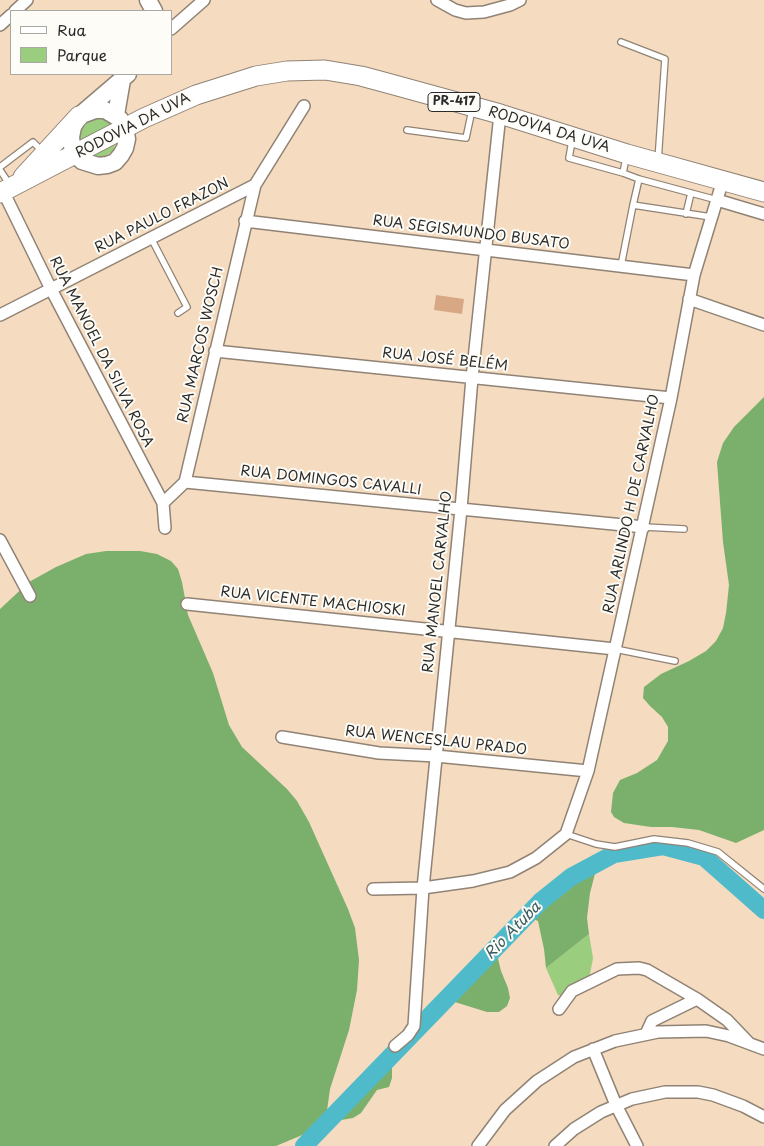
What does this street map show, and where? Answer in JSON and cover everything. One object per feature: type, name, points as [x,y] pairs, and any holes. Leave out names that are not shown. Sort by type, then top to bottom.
[{"type":"highway","name":"RODOVIA DA UVA","points":[[7,189],[76,155],[121,121],[144,118],[196,95],[256,76],[287,71],[325,70],[361,76],[500,114],[573,138],[625,164],[658,163],[764,192]]},
{"type":"highway","points":[[7,189],[44,154],[79,116]]},
{"type":"main road","points":[[76,155],[70,137],[79,116],[125,77]]},
{"type":"main road","points":[[79,116],[95,110],[105,110],[121,121],[125,77]]},
{"type":"street","points":[[16,10],[27,0]]},
{"type":"street","points":[[172,27],[204,0]]},
{"type":"street","points":[[437,0],[466,14],[510,6],[520,0]]},
{"type":"street","points":[[0,25],[10,16]]},
{"type":"street","points":[[255,184],[304,106]]},
{"type":"street","name":"RUA MANOEL CARVALHO","points":[[395,1046],[408,1035],[414,1026],[423,888],[461,509],[472,378],[500,114]]},
{"type":"street","name":"RUA ARLINDO H DE CARVALHO","points":[[566,834],[588,771],[644,527],[694,275],[722,180]]},
{"type":"street","name":"RUA MARCOS WOSCH","points":[[185,482],[255,184]]},
{"type":"street","name":"RUA PAULO FRAZON","points":[[0,315],[255,184]]},
{"type":"street","name":"RUA MANOEL DA SILVA ROSA","points":[[7,189],[51,289],[163,503],[166,528]]},
{"type":"street","points":[[717,200],[764,214]]},
{"type":"street","name":"RUA SEGISMUNDO BUSATO","points":[[246,221],[694,275]]},
{"type":"street","points":[[689,299],[764,324]]},
{"type":"street","name":"RUA JOSÉ BELÉM","points":[[215,351],[671,398]]},
{"type":"street","points":[[163,503],[185,482]]},
{"type":"street","name":"RUA DOMINGOS CAVALLI","points":[[185,482],[644,527]]},
{"type":"street","points":[[0,540],[30,596]]},
{"type":"street","name":"RUA VICENTE MACHIOSKI","points":[[187,604],[615,649]]},
{"type":"street","name":"RUA WENCESLAU PRADO","points":[[282,737],[379,753],[436,756],[588,771]]},
{"type":"street","points":[[373,889],[423,888],[473,881],[510,872],[536,858],[566,834]]},
{"type":"street","points":[[559,1008],[572,992],[617,969],[648,970],[697,999],[727,1020],[749,1042]]},
{"type":"street","points":[[646,1034],[652,1021],[697,999]]},
{"type":"street","points":[[478,1146],[495,1122],[520,1095],[555,1068],[593,1049],[615,1041],[646,1034],[680,1030],[706,1031],[749,1042],[764,1049]]},
{"type":"street","points":[[593,1049],[616,1105],[637,1146]]},
{"type":"street","points":[[555,1146],[587,1120],[616,1105],[665,1092],[698,1092],[728,1100],[764,1117]]},
{"type":"lane","points":[[621,42],[665,59],[658,163]]},
{"type":"lane","points":[[407,130],[466,138],[473,107]]},
{"type":"lane","points":[[7,189],[0,169],[33,142],[44,154]]},
{"type":"lane","points":[[625,164],[639,179],[717,200]]},
{"type":"lane","points":[[621,266],[639,179]]},
{"type":"lane","points":[[686,214],[690,193]]},
{"type":"lane","points":[[633,205],[711,217]]},
{"type":"lane","points":[[150,238],[188,307],[178,312]]},
{"type":"lane","name":"RUA DOMINGOS CAVALLI","points":[[644,527],[684,529]]},
{"type":"lane","points":[[615,649],[675,661]]},
{"type":"lane","points":[[566,834],[596,844],[615,847],[654,839],[688,843],[718,852],[764,889]]},
{"type":"green space","points":[[92,113],[113,122],[117,138],[113,151],[101,158],[82,155],[74,128]]},
{"type":"green space","points":[[764,397],[764,830],[736,843],[699,830],[624,823],[614,817],[611,812],[613,793],[620,780],[637,773],[657,760],[668,741],[668,727],[662,717],[643,698],[644,687],[661,674],[706,651],[716,641],[723,628],[729,585],[723,542],[717,462],[723,443],[734,427]]},
{"type":"green space","points":[[106,551],[140,551],[157,554],[171,561],[178,569],[188,615],[213,673],[229,725],[242,747],[287,789],[297,801],[309,822],[355,928],[359,960],[357,990],[349,1030],[330,1089],[326,1118],[332,1123],[339,1119],[392,1059],[392,1078],[389,1087],[377,1090],[361,1113],[353,1118],[319,1128],[276,1146],[0,1146],[0,609],[29,582],[56,567],[86,554]]},
{"type":"green space","points":[[597,866],[590,893],[587,918],[589,934],[546,968],[538,921],[524,915],[552,889]]},
{"type":"green space","points":[[589,934],[593,958],[588,985],[571,1000],[558,995],[546,968]]},
{"type":"green space","points":[[495,946],[510,998],[507,1006],[499,1012],[487,1012],[445,999]]},
{"type":"building","points":[[436,295],[464,299],[462,314],[434,310]]},
{"type":"waterway","name":"Rio Atuba","points":[[304,1146],[541,901],[571,877],[614,854],[663,846],[704,857],[764,910]]}]
